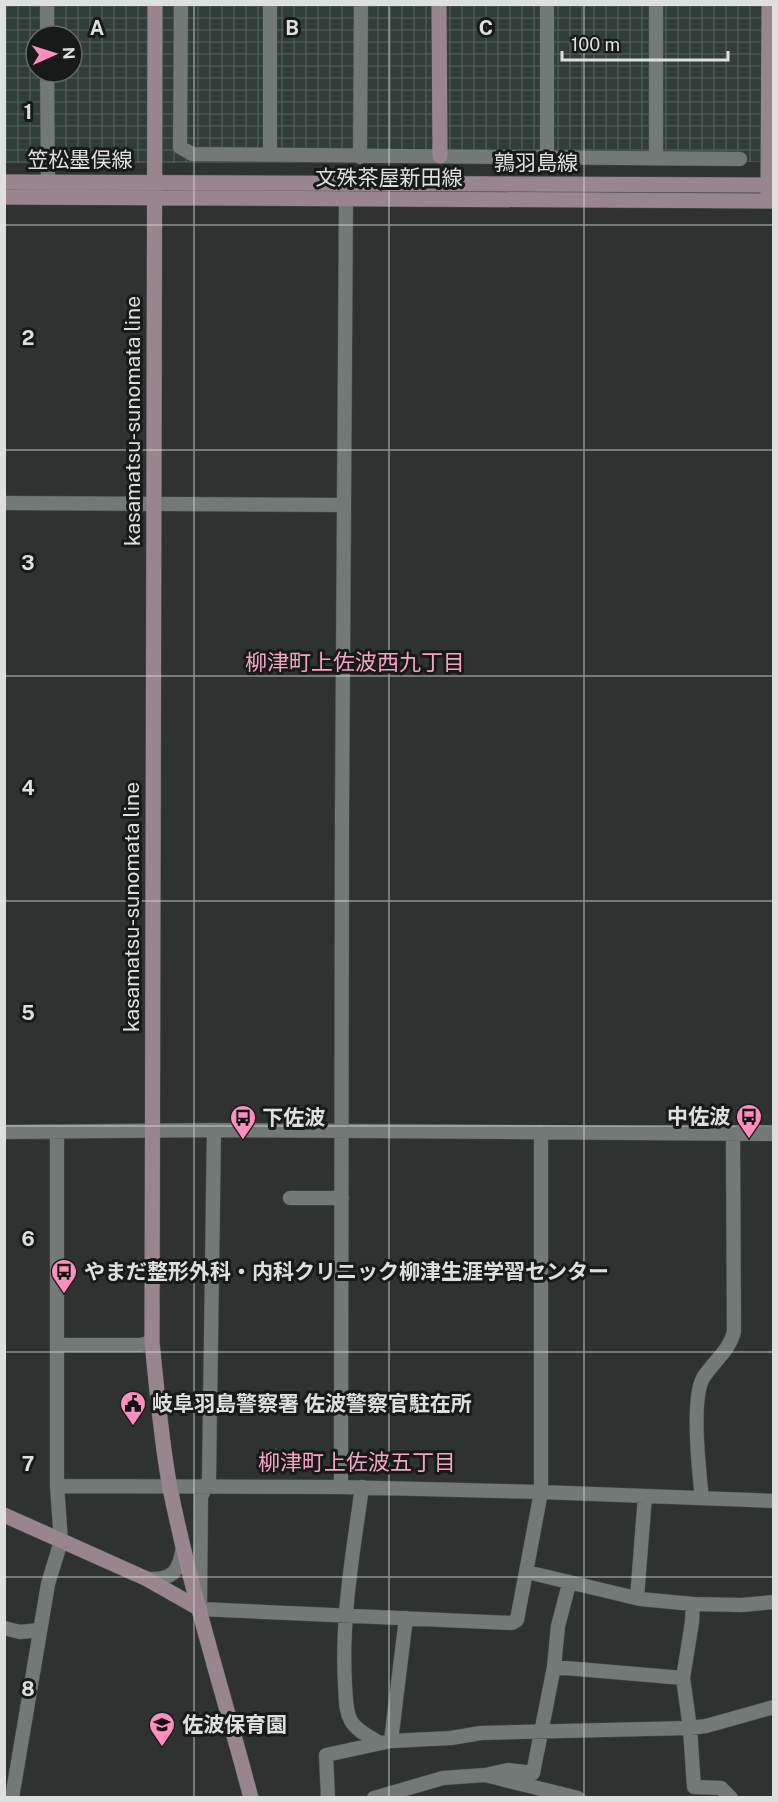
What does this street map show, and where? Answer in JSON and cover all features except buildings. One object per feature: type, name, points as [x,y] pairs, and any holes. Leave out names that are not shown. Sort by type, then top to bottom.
[{"type":"main road","name":"kasamatsu-sunomata line","points":[[155,4],[152,1342],[170,1487],[183,1546],[251,1797]]},
{"type":"main road","points":[[439,4],[441,156]]},
{"type":"main road","points":[[769,4],[771,201]]},
{"type":"main road","name":"笠松墨俣線","points":[[4,182],[155,181]]},
{"type":"main road","name":"鶉羽島線","points":[[155,181],[771,185]]},
{"type":"main road","name":"文殊茶屋新田線","points":[[4,197],[771,201]]},
{"type":"main road","points":[[4,1515],[147,1580],[200,1609]]},
{"type":"street","points":[[47,4],[47,24]]},
{"type":"street","points":[[181,4],[180,147],[192,154],[740,159]]},
{"type":"street","points":[[270,4],[270,155]]},
{"type":"street","points":[[360,157],[362,4]]},
{"type":"street","points":[[547,4],[547,156]]},
{"type":"street","points":[[656,4],[656,158]]},
{"type":"street","points":[[47,84],[48,182]]},
{"type":"street","points":[[341,1487],[343,505],[346,198]]},
{"type":"street","points":[[4,503],[343,505]]},
{"type":"street","points":[[214,1130],[209,1479],[201,1497],[200,1609],[512,1623],[517,1620],[541,1492],[541,1132]]},
{"type":"street","points":[[4,1132],[214,1130],[774,1134]]},
{"type":"street","points":[[12,1797],[39,1630],[48,1584],[61,1541],[57,1485],[57,1132]]},
{"type":"street","points":[[702,1498],[697,1443],[699,1389],[703,1378],[731,1342],[734,1332],[733,1133]]},
{"type":"street","points":[[290,1198],[342,1198]]},
{"type":"street","points":[[57,1345],[140,1345],[152,1342]]},
{"type":"street","points":[[57,1485],[362,1487],[774,1501]]},
{"type":"street","points":[[362,1487],[345,1615],[344,1664],[347,1708],[351,1721],[362,1732],[385,1742]]},
{"type":"street","points":[[637,1598],[645,1496]]},
{"type":"street","points":[[147,1580],[164,1580],[172,1575],[180,1565],[183,1546]]},
{"type":"street","points":[[527,1572],[569,1584],[637,1598],[693,1604],[741,1605],[774,1602]]},
{"type":"street","points":[[374,1797],[443,1778],[485,1775],[508,1770],[533,1773],[554,1667],[558,1626],[569,1584]]},
{"type":"street","points":[[693,1604],[683,1678],[690,1728],[694,1787],[721,1788],[731,1797]]},
{"type":"street","points":[[385,1742],[406,1618]]},
{"type":"street","points":[[4,1628],[20,1632],[39,1630]]},
{"type":"street","points":[[554,1667],[683,1678]]},
{"type":"street","points":[[328,1797],[326,1755],[385,1742],[451,1738],[481,1733],[690,1728],[706,1726],[774,1707]]},
{"type":"street","points":[[485,1775],[578,1797]]},
{"type":"shaded area","points":[[4,5],[764,5],[763,162],[5,163]]},
{"type":"place","name":"中佐波","points":[[749,1140]]},
{"type":"place","name":"下佐波","points":[[243,1141]]},
{"type":"place","name":"やまだ整形外科・内科クリニック柳津生涯学習センター","points":[[64,1295]]},
{"type":"place","name":"岐阜羽島警察署 佐波警察官駐在所","points":[[133,1427]]},
{"type":"place","name":"佐波保育園","points":[[162,1748]]},
{"type":"district","name":"柳津町上佐波西九丁目","points":[[355,662]]},
{"type":"district","name":"柳津町上佐波五丁目","points":[[357,1462]]}]
